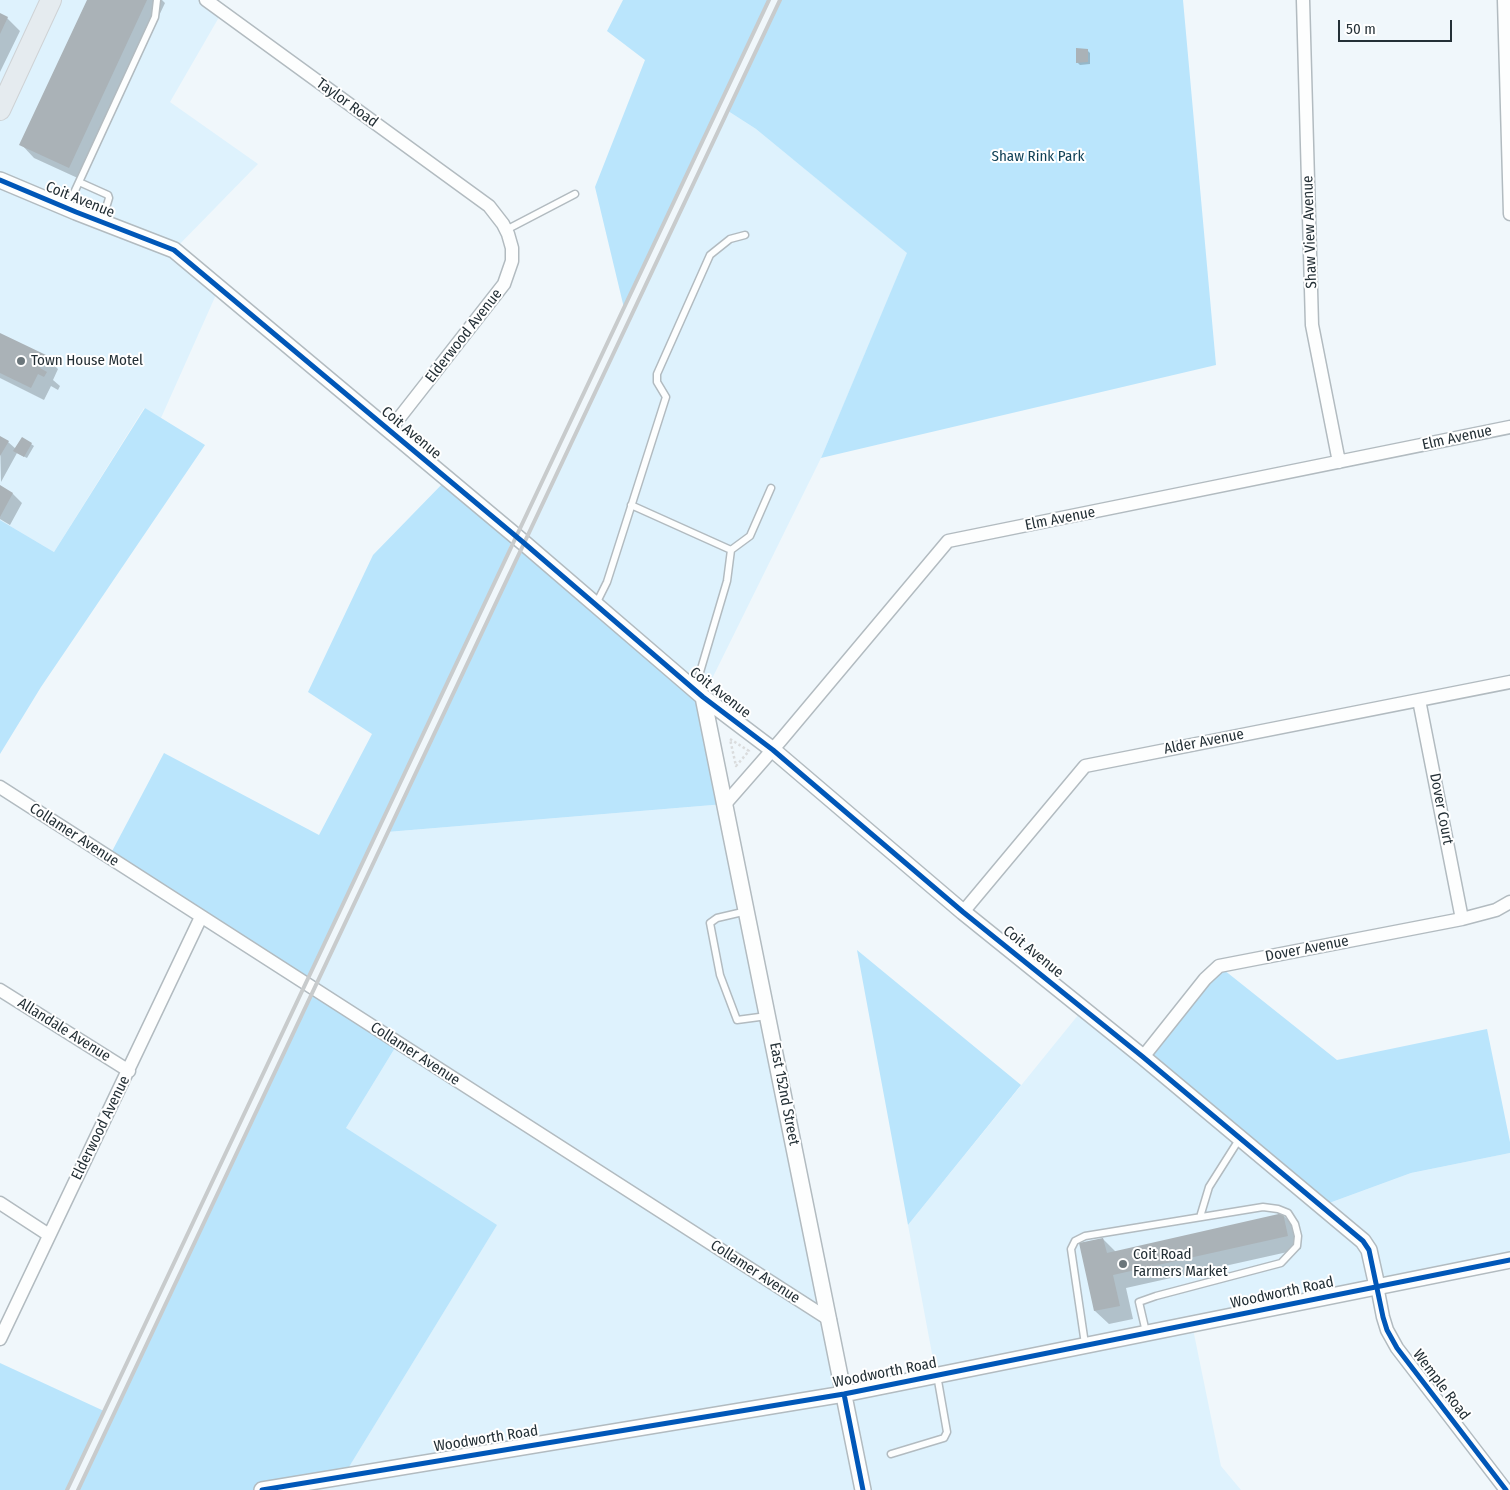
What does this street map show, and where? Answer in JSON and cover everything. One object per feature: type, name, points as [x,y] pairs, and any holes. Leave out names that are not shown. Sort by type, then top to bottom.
[{"type":"main road","points":[[2,101],[52,0]]},
{"type":"street","name":"Taylor Road","points":[[206,0],[489,206]]},
{"type":"street","name":"Shaw View Avenue","points":[[1303,0],[1312,325],[1339,462]]},
{"type":"street","points":[[1504,0],[1510,214]]},
{"type":"street","name":"Coit Avenue","points":[[0,180],[174,250],[524,543],[699,694],[773,750],[963,912],[1143,1057],[1363,1241],[1368,1250],[1377,1286]]},
{"type":"street","name":"Elderwood Avenue","points":[[389,431],[504,284],[512,261],[512,248],[506,230],[489,206]]},
{"type":"street","name":"Elm Avenue","points":[[725,804],[773,750],[948,541],[1510,427]]},
{"type":"street","name":"Alder Avenue","points":[[963,912],[1085,766],[1510,682]]},
{"type":"street","name":"East 152nd Street","points":[[699,694],[725,804],[863,1490]]},
{"type":"street","name":"Dover Court","points":[[1419,700],[1462,919]]},
{"type":"street","name":"Collamer Avenue","points":[[0,787],[830,1320]]},
{"type":"street","name":"Dover Avenue","points":[[1143,1057],[1205,979],[1219,966],[1462,919],[1496,910],[1510,902]]},
{"type":"street","name":"Elderwood Avenue","points":[[0,1339],[201,917]]},
{"type":"street","name":"Allandale Avenue","points":[[0,990],[129,1071]]},
{"type":"street","points":[[0,1203],[49,1234]]},
{"type":"street","name":"Woodworth Road","points":[[262,1490],[844,1394],[1510,1260]]},
{"type":"street","name":"Wemple Road","points":[[1377,1286],[1387,1330],[1397,1348],[1506,1490]]},
{"type":"lane","points":[[67,208],[155,17],[157,0]]},
{"type":"lane","points":[[79,182],[108,195],[109,198],[102,222]]},
{"type":"lane","points":[[506,230],[576,194]]},
{"type":"lane","points":[[596,605],[607,582],[666,397],[657,382],[657,374],[710,255],[730,239],[745,234]]},
{"type":"lane","points":[[699,694],[727,581],[731,550],[750,536],[771,488]]},
{"type":"lane","points":[[631,505],[731,550]]},
{"type":"lane","points":[[747,912],[717,918],[710,923],[720,975],[737,1020],[768,1016]]},
{"type":"lane","points":[[1200,1217],[1209,1187],[1240,1138]]},
{"type":"lane","points":[[1085,1346],[1071,1249],[1074,1241],[1085,1236],[1263,1207],[1278,1208],[1288,1213],[1295,1224],[1298,1236],[1296,1246],[1280,1263],[1139,1302],[1146,1334]]},
{"type":"lane","points":[[891,1454],[944,1438],[947,1432],[936,1376]]},
{"type":"path","points":[[730,739],[748,750],[736,766],[732,748],[730,739]]},
{"type":"shaded area","points":[[0,0],[206,0],[222,12],[170,102],[258,164],[174,250],[219,288],[161,418],[144,408],[54,552],[0,520]]},
{"type":"shaded area","points":[[728,111],[756,129],[908,253],[821,458],[703,697],[524,543]]},
{"type":"shaded area","points":[[725,804],[844,1394],[936,1375],[908,1225],[1083,1009],[1321,1206],[1411,1173],[1510,1153],[1510,1260],[1192,1324],[1221,1466],[1241,1490],[262,1490],[346,1128],[398,1043],[316,990],[321,973],[387,832]]},
{"type":"green space","points":[[623,0],[769,0],[624,308],[595,187],[645,60],[607,31]]},
{"type":"green space","name":"Shaw Rink Park","points":[[780,0],[1183,0],[1216,365],[821,458],[907,253],[756,129],[728,111]]},
{"type":"green space","points":[[145,408],[205,445],[41,687],[0,754],[0,520],[54,552]]},
{"type":"green space","points":[[447,479],[514,535],[504,561],[305,983],[109,857],[164,753],[319,835],[372,734],[308,692],[373,555]]},
{"type":"green space","points":[[524,543],[703,697],[725,804],[387,832]]},
{"type":"green space","points":[[857,950],[1021,1085],[908,1225]]},
{"type":"green space","points":[[1219,966],[1337,1060],[1487,1029],[1510,1142],[1510,1153],[1411,1173],[1321,1206],[1143,1057]]},
{"type":"green space","points":[[316,990],[398,1043],[346,1128],[497,1225],[344,1475],[262,1490],[78,1490],[304,1010]]},
{"type":"green space","points":[[0,1363],[104,1411],[67,1490],[0,1490]]},
{"type":"building","points":[[87,0],[147,0],[69,168],[19,145]]},
{"type":"building","points":[[0,13],[8,17],[0,34]]},
{"type":"building","points":[[1076,48],[1088,49],[1088,62],[1076,63]]},
{"type":"building","name":"Town House Motel","points":[[0,333],[46,355],[40,368],[47,372],[44,377],[38,374],[31,388],[0,373]]},
{"type":"building","points":[[0,436],[9,441],[0,456]]},
{"type":"building","points":[[22,437],[32,443],[24,457],[13,451]]},
{"type":"building","points":[[0,485],[13,493],[0,517]]},
{"type":"building","name":"Coit Road Farmers Market","points":[[1283,1213],[1288,1236],[1113,1275],[1120,1306],[1094,1311],[1079,1243],[1103,1238],[1107,1253]]},
{"type":"railway","points":[[67,1490],[769,0]]},
{"type":"railway","points":[[78,1490],[780,0]]},
{"type":"cycle path","points":[[0,180],[174,250],[524,543],[703,697],[773,750],[963,912],[1143,1057],[1363,1241],[1369,1250],[1387,1330],[1397,1348],[1506,1490]]},
{"type":"cycle path","points":[[262,1490],[844,1394],[1510,1260]]},
{"type":"cycle path","points":[[844,1394],[863,1490]]},
{"type":"place","name":"Town House Motel","points":[[21,361]]},
{"type":"place","name":"Coit Road Farmers Market","points":[[1123,1264]]}]
